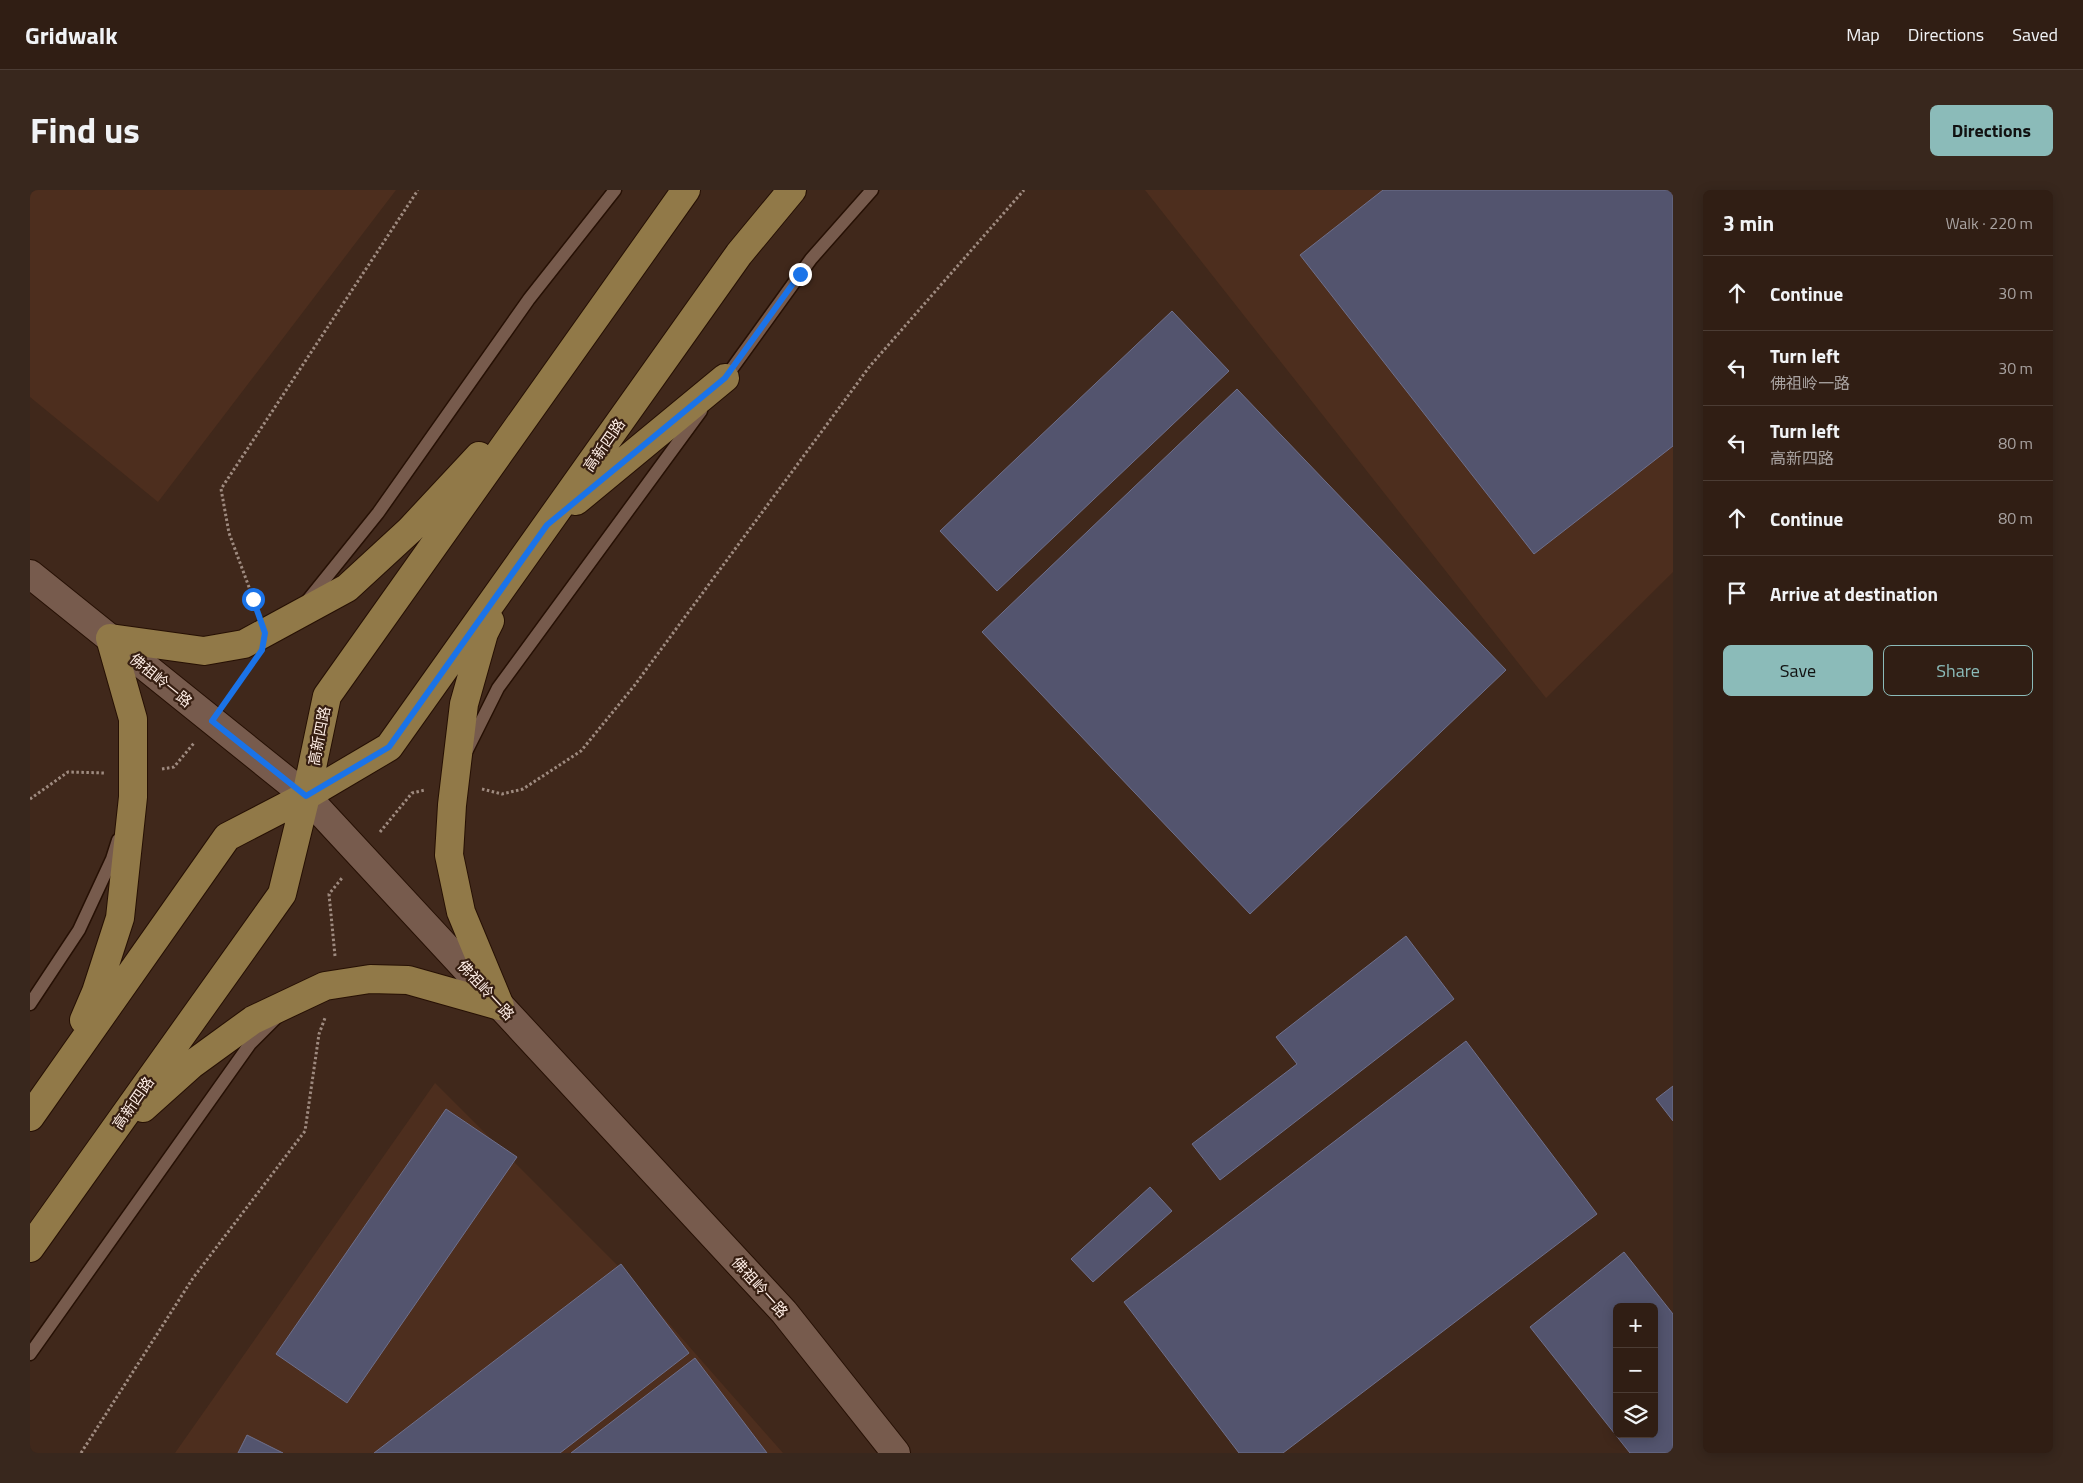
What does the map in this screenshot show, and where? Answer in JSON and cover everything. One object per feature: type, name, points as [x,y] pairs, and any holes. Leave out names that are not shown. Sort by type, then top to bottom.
[{"type":"main road","name":"高新四路","points":[[30,1248],[282,894],[306,796],[326,696],[686,190]]},
{"type":"main road","name":"高新四路","points":[[30,1116],[227,837],[306,796],[389,747],[739,254],[792,190]]},
{"type":"main road","points":[[60,1074],[96,992],[120,918],[133,785],[133,719],[110,638],[204,651],[244,644],[347,588],[410,530],[554,375]]},
{"type":"main road","points":[[547,525],[725,378]]},
{"type":"main road","points":[[500,1006],[461,912],[449,855],[464,704],[484,633],[512,574]]},
{"type":"main road","points":[[103,1145],[191,1065],[253,1020],[331,984],[370,979],[408,980],[500,1006]]},
{"type":"street","name":"佛祖岭一路","points":[[30,574],[306,796],[784,1312],[896,1453]]},
{"type":"lane","points":[[273,629],[311,597],[378,513],[529,299],[616,190]]},
{"type":"lane","points":[[455,783],[462,759],[498,688],[811,259],[872,190]]},
{"type":"lane","points":[[30,1004],[79,930],[112,859],[133,785]]},
{"type":"lane","points":[[30,1354],[250,1044],[285,1009],[331,984]]},
{"type":"path","points":[[30,799],[68,772],[133,785],[174,767],[212,721],[262,650],[273,629],[229,533],[221,489],[418,190]]},
{"type":"path","points":[[81,1453],[192,1278],[304,1131],[319,1034],[331,984],[329,894],[412,793],[455,783],[502,794],[523,789],[581,751],[634,686],[870,366],[1024,190]]},
{"type":"shaded area","points":[[30,190],[396,190],[158,502],[30,397]]},
{"type":"shaded area","points":[[1145,190],[1673,190],[1673,572],[1546,698]]},
{"type":"shaded area","points":[[435,1083],[620,1268],[783,1453],[175,1453]]},
{"type":"building","points":[[1383,190],[1673,190],[1673,446],[1534,554],[1300,255]]},
{"type":"building","points":[[1172,311],[1229,371],[997,591],[940,531]]},
{"type":"building","points":[[1237,389],[1506,670],[1250,914],[982,632]]},
{"type":"building","points":[[1406,936],[1454,999],[1220,1180],[1192,1144],[1297,1064],[1276,1037]]},
{"type":"building","points":[[1466,1041],[1597,1214],[1283,1453],[1239,1453],[1124,1302]]},
{"type":"building","points":[[1673,1086],[1673,1121],[1656,1099]]},
{"type":"building","points":[[446,1109],[517,1157],[347,1403],[276,1354]]},
{"type":"building","points":[[1150,1187],[1172,1211],[1093,1282],[1071,1259]]},
{"type":"building","points":[[1624,1252],[1673,1314],[1673,1451],[1671,1453],[1630,1453],[1618,1438],[1658,1438],[1658,1303],[1613,1303],[1613,1432],[1530,1327]]},
{"type":"building","points":[[621,1264],[689,1353],[560,1453],[374,1453]]},
{"type":"building","points":[[695,1358],[767,1453],[571,1453]]},
{"type":"building","points":[[247,1435],[283,1453],[238,1453]]},
{"type":"route","points":[[253,599],[265,633],[262,650],[212,721],[306,796],[389,747],[547,525],[725,378],[800,274]]}]
